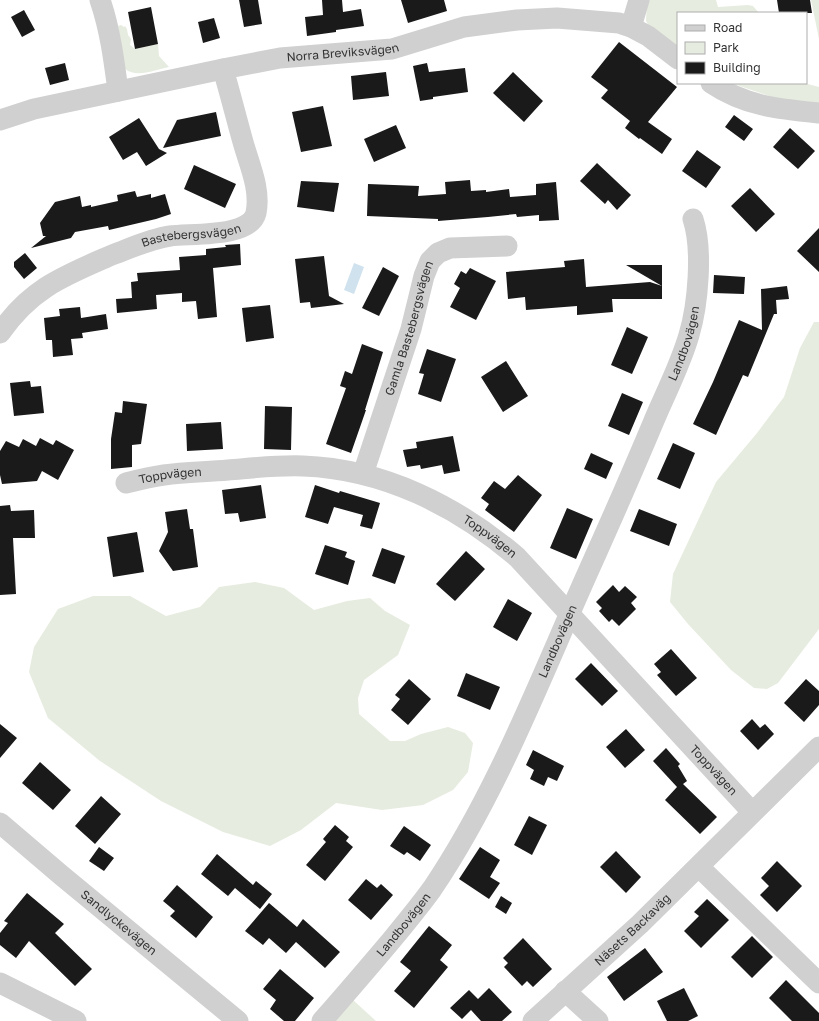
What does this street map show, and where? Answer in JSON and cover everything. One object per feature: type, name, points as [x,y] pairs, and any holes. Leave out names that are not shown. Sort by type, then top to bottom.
[{"type":"street","points":[[100,0],[111,41],[118,91]]},
{"type":"street","points":[[631,27],[639,0]]},
{"type":"street","name":"Norra Breviksvägen","points":[[0,120],[34,109],[223,68],[280,58],[392,49],[464,27],[517,20],[558,18],[599,20],[619,23],[631,27],[648,36],[677,57]]},
{"type":"street","name":"Bastebergsvägen","points":[[0,333],[30,298],[44,288],[74,271],[155,239],[169,236],[224,232],[241,227],[253,219],[256,212],[257,197],[254,179],[223,68]]},
{"type":"street","points":[[713,84],[731,94],[760,105],[778,109],[819,113]]},
{"type":"street","name":"Landbovägen","points":[[322,1021],[416,911],[432,888],[456,849],[504,761],[537,690],[683,352],[689,333],[698,267],[696,230],[692,219]]},
{"type":"street","name":"Gamla Bastebergsvägen","points":[[363,474],[411,329],[424,276],[430,261],[438,253],[450,248],[508,246]]},
{"type":"street","name":"Toppvägen","points":[[126,483],[164,475],[280,466],[310,466],[363,474],[390,482],[453,511],[478,526],[517,557],[752,812]]},
{"type":"street","name":"Näsets Backaväg","points":[[533,1021],[640,924],[819,747]]},
{"type":"street","name":"Sandlyckevägen","points":[[0,823],[238,1021]]},
{"type":"street","points":[[699,866],[819,983]]},
{"type":"street","points":[[0,983],[76,1021]]},
{"type":"street","points":[[565,992],[598,1021]]},
{"type":"green space","points":[[647,0],[716,0],[718,7],[748,5],[753,6],[758,12],[677,12],[677,49],[650,28],[646,21]]},
{"type":"green space","points":[[811,0],[819,0],[819,39]]},
{"type":"green space","points":[[121,25],[124,27],[125,26],[127,29],[128,35],[131,39],[130,45],[135,49],[158,44],[159,56],[169,67],[141,73],[130,72],[125,69],[118,26]]},
{"type":"green space","points":[[734,84],[807,84],[819,87],[819,104],[784,101]]},
{"type":"green space","points":[[814,322],[819,322],[819,629],[778,683],[767,689],[754,688],[731,670],[688,624],[670,602],[673,574],[716,482],[757,433],[784,397],[800,348]]},
{"type":"green space","points":[[255,582],[284,588],[314,610],[347,601],[370,598],[385,611],[410,625],[398,655],[364,680],[358,698],[359,714],[390,741],[405,741],[421,734],[448,727],[465,733],[473,743],[468,772],[453,790],[423,805],[382,810],[336,803],[301,830],[270,846],[223,832],[161,801],[100,761],[48,718],[29,672],[34,647],[58,609],[93,596],[130,596],[166,616],[200,607],[219,587]]},
{"type":"green space","points":[[353,1000],[376,1021],[332,1021]]},
{"type":"water","points":[[354,263],[364,267],[354,294],[344,290]]},
{"type":"building","points":[[239,0],[258,0],[262,24],[244,27]]},
{"type":"building","points":[[322,0],[342,0],[343,12],[361,9],[364,26],[307,36],[305,17],[323,15]]},
{"type":"building","points":[[401,0],[444,0],[447,11],[408,23]]},
{"type":"building","points":[[777,0],[810,0],[812,13],[779,12]]},
{"type":"building","points":[[151,7],[158,44],[135,49],[128,12]]},
{"type":"building","points":[[24,10],[35,30],[22,37],[11,17]]},
{"type":"building","points":[[214,18],[220,38],[203,43],[198,22]]},
{"type":"building","points":[[619,42],[677,87],[648,122],[672,139],[662,154],[625,128],[630,121],[601,98],[608,90],[591,77]]},
{"type":"building","points":[[65,63],[69,80],[50,85],[45,68]]},
{"type":"building","points":[[427,63],[429,72],[465,68],[468,92],[433,97],[433,99],[420,101],[413,66]]},
{"type":"building","points":[[386,72],[389,96],[353,100],[351,76]]},
{"type":"building","points":[[513,72],[543,101],[524,122],[493,93]]},
{"type":"building","points":[[323,106],[332,146],[301,152],[292,112]]},
{"type":"building","points":[[216,112],[221,136],[163,148],[177,120]]},
{"type":"building","points":[[734,115],[753,129],[744,141],[725,127]]},
{"type":"building","points":[[139,118],[159,149],[167,153],[146,166],[137,152],[123,160],[109,137]]},
{"type":"building","points":[[396,125],[406,148],[374,162],[364,139]]},
{"type":"building","points":[[790,128],[815,151],[798,169],[773,147]]},
{"type":"building","points":[[697,150],[721,167],[706,188],[682,171]]},
{"type":"building","points":[[597,163],[631,195],[617,210],[608,200],[605,204],[580,181]]},
{"type":"building","points":[[194,165],[236,184],[225,208],[184,189]]},
{"type":"building","points":[[470,180],[471,191],[486,190],[486,192],[509,189],[510,197],[536,195],[536,184],[556,182],[559,220],[539,221],[539,215],[517,217],[516,214],[438,221],[438,219],[367,216],[368,184],[419,186],[418,196],[446,194],[445,182]]},
{"type":"building","points":[[301,181],[339,183],[334,212],[297,207]]},
{"type":"building","points":[[750,188],[775,214],[756,232],[731,206]]},
{"type":"building","points":[[135,191],[137,197],[151,194],[151,198],[165,194],[171,214],[109,230],[108,226],[75,232],[71,238],[31,248],[46,236],[43,236],[40,223],[55,202],[80,196],[82,207],[91,205],[91,207],[118,201],[117,195]]},
{"type":"building","points":[[819,228],[819,272],[797,251]]},
{"type":"building","points":[[240,244],[241,265],[213,268],[217,317],[198,319],[196,301],[182,302],[182,293],[156,295],[157,309],[117,313],[116,299],[132,298],[131,282],[138,281],[137,273],[180,270],[179,257],[206,255],[206,249]]},
{"type":"building","points":[[25,253],[37,268],[24,279],[14,267],[14,262]]},
{"type":"building","points":[[324,256],[329,296],[344,304],[311,308],[310,302],[300,303],[295,259]]},
{"type":"building","points":[[584,259],[586,287],[650,282],[662,286],[662,299],[612,299],[613,312],[577,315],[577,306],[526,310],[525,297],[508,299],[506,272],[565,267],[564,261]]},
{"type":"building","points":[[626,265],[662,265],[662,286]]},
{"type":"building","points":[[383,267],[399,276],[379,316],[362,308]]},
{"type":"building","points":[[470,268],[496,281],[476,320],[450,307],[460,288],[454,284],[461,271],[466,274]]},
{"type":"building","points":[[714,275],[745,277],[744,294],[713,293]]},
{"type":"building","points":[[787,286],[789,299],[776,300],[777,314],[774,314],[748,377],[743,375],[716,435],[693,424],[713,382],[739,320],[762,330],[761,289]]},
{"type":"building","points":[[270,305],[274,338],[246,342],[242,308]]},
{"type":"building","points":[[80,307],[81,318],[106,314],[108,329],[82,333],[83,338],[71,339],[73,355],[53,357],[52,340],[46,340],[44,318],[60,316],[59,309]]},
{"type":"building","points":[[627,327],[648,337],[632,374],[611,365]]},
{"type":"building","points":[[362,344],[383,352],[366,410],[351,453],[326,444],[346,388],[340,386],[345,371],[352,374]]},
{"type":"building","points":[[427,349],[456,359],[441,402],[418,394],[424,374],[419,373]]},
{"type":"building","points":[[506,361],[528,396],[503,412],[481,377]]},
{"type":"building","points":[[30,381],[31,387],[41,386],[44,413],[14,416],[10,383]]},
{"type":"building","points":[[622,393],[643,402],[629,435],[608,426]]},
{"type":"building","points":[[123,401],[147,404],[141,444],[132,445],[132,467],[111,469],[111,439],[115,412],[122,413]]},
{"type":"building","points":[[265,406],[292,407],[291,450],[264,449]]},
{"type":"building","points":[[221,422],[223,449],[187,451],[186,424]]},
{"type":"building","points":[[453,436],[460,471],[444,474],[442,465],[421,469],[420,465],[407,467],[403,450],[417,448],[416,442]]},
{"type":"building","points":[[40,438],[53,445],[56,440],[74,450],[58,480],[42,471],[37,481],[2,484],[0,475],[0,451],[6,441],[19,447],[23,439],[36,446]]},
{"type":"building","points":[[673,443],[695,453],[680,489],[657,479]]},
{"type":"building","points":[[591,453],[613,463],[606,479],[584,469]]},
{"type":"building","points":[[518,475],[542,495],[514,532],[485,510],[489,504],[481,498],[494,481],[505,489]]},
{"type":"building","points":[[261,485],[266,518],[240,522],[238,513],[225,514],[222,490]]},
{"type":"building","points":[[315,485],[339,493],[340,491],[380,503],[372,529],[360,526],[363,515],[334,507],[328,524],[305,517]]},
{"type":"building","points":[[10,505],[11,511],[34,510],[35,538],[13,538],[16,594],[0,595],[0,506]]},
{"type":"building","points":[[567,508],[593,519],[576,559],[550,548]]},
{"type":"building","points":[[187,509],[190,529],[193,529],[198,567],[173,571],[159,551],[168,532],[165,512]]},
{"type":"building","points":[[639,509],[677,524],[669,546],[630,531]]},
{"type":"building","points":[[137,532],[144,572],[113,577],[107,537]]},
{"type":"building","points":[[325,545],[347,552],[345,557],[355,561],[348,585],[315,574]]},
{"type":"building","points":[[382,548],[405,556],[395,584],[372,576]]},
{"type":"building","points":[[466,551],[485,569],[455,601],[436,584]]},
{"type":"building","points":[[613,585],[619,592],[625,586],[637,597],[631,603],[636,609],[619,626],[612,619],[609,622],[599,611],[602,608],[596,602]]},
{"type":"building","points":[[508,599],[532,613],[517,641],[493,627]]},
{"type":"building","points":[[671,649],[697,678],[676,696],[657,675],[661,672],[654,664]]},
{"type":"building","points":[[591,663],[618,691],[602,706],[575,679]]},
{"type":"building","points":[[466,673],[500,687],[490,710],[457,696]]},
{"type":"building","points":[[409,679],[431,699],[408,725],[391,710],[400,699],[395,695]]},
{"type":"building","points":[[806,679],[819,691],[819,705],[804,722],[784,703]]},
{"type":"building","points":[[752,719],[760,728],[765,724],[774,734],[758,750],[740,731]]},
{"type":"building","points":[[0,724],[17,738],[0,758]]},
{"type":"building","points":[[626,729],[645,750],[625,768],[606,747]]},
{"type":"building","points":[[666,748],[680,764],[678,766],[687,781],[683,784],[717,817],[700,834],[665,800],[677,787],[653,761]]},
{"type":"building","points":[[533,750],[564,766],[557,781],[548,777],[544,786],[530,779],[534,770],[526,765]]},
{"type":"building","points":[[40,762],[71,790],[53,810],[22,783]]},
{"type":"building","points":[[101,796],[121,814],[95,844],[75,826]]},
{"type":"building","points":[[529,816],[547,825],[532,855],[514,845]]},
{"type":"building","points":[[335,825],[349,837],[346,841],[353,847],[325,881],[306,865],[326,842],[323,839]]},
{"type":"building","points":[[404,826],[431,845],[420,861],[407,852],[404,855],[390,846]]},
{"type":"building","points":[[99,847],[114,858],[104,871],[89,861]]},
{"type":"building","points":[[480,847],[500,860],[490,877],[500,883],[489,899],[459,879]]},
{"type":"building","points":[[616,851],[641,877],[626,893],[600,867]]},
{"type":"building","points":[[217,854],[253,885],[256,881],[272,894],[260,909],[235,888],[228,896],[201,874]]},
{"type":"building","points":[[777,861],[802,886],[777,912],[760,895],[769,886],[761,878]]},
{"type":"building","points":[[366,879],[377,888],[381,884],[393,895],[371,920],[348,900]]},
{"type":"building","points":[[177,885],[213,917],[196,938],[170,916],[175,911],[163,901]]},
{"type":"building","points":[[27,893],[64,924],[55,933],[92,969],[75,986],[29,941],[16,958],[0,945],[0,933],[8,923],[4,921]]},
{"type":"building","points":[[501,896],[512,903],[506,914],[495,907]]},
{"type":"building","points":[[707,899],[729,920],[701,948],[684,931],[699,916],[694,912]]},
{"type":"building","points":[[269,903],[297,927],[303,919],[340,952],[325,968],[296,942],[286,953],[269,938],[263,945],[245,931]]},
{"type":"building","points":[[429,926],[452,945],[440,960],[448,967],[414,1008],[394,991],[411,971],[400,962]]},
{"type":"building","points":[[752,936],[773,957],[752,978],[731,957]]},
{"type":"building","points":[[523,938],[552,969],[533,987],[527,981],[522,986],[504,967],[508,963],[503,958]]},
{"type":"building","points":[[645,948],[663,972],[624,1001],[607,977]]},
{"type":"building","points":[[280,969],[314,998],[295,1021],[284,1021],[270,1009],[276,1000],[263,989]]},
{"type":"building","points":[[786,980],[819,1013],[819,1021],[792,1021],[769,998]]},
{"type":"building","points":[[489,988],[512,1012],[502,1021],[481,1021],[471,1010],[462,1019],[450,1008],[469,990],[478,999]]},
{"type":"building","points":[[684,988],[698,1016],[688,1021],[667,1021],[657,1001]]}]
